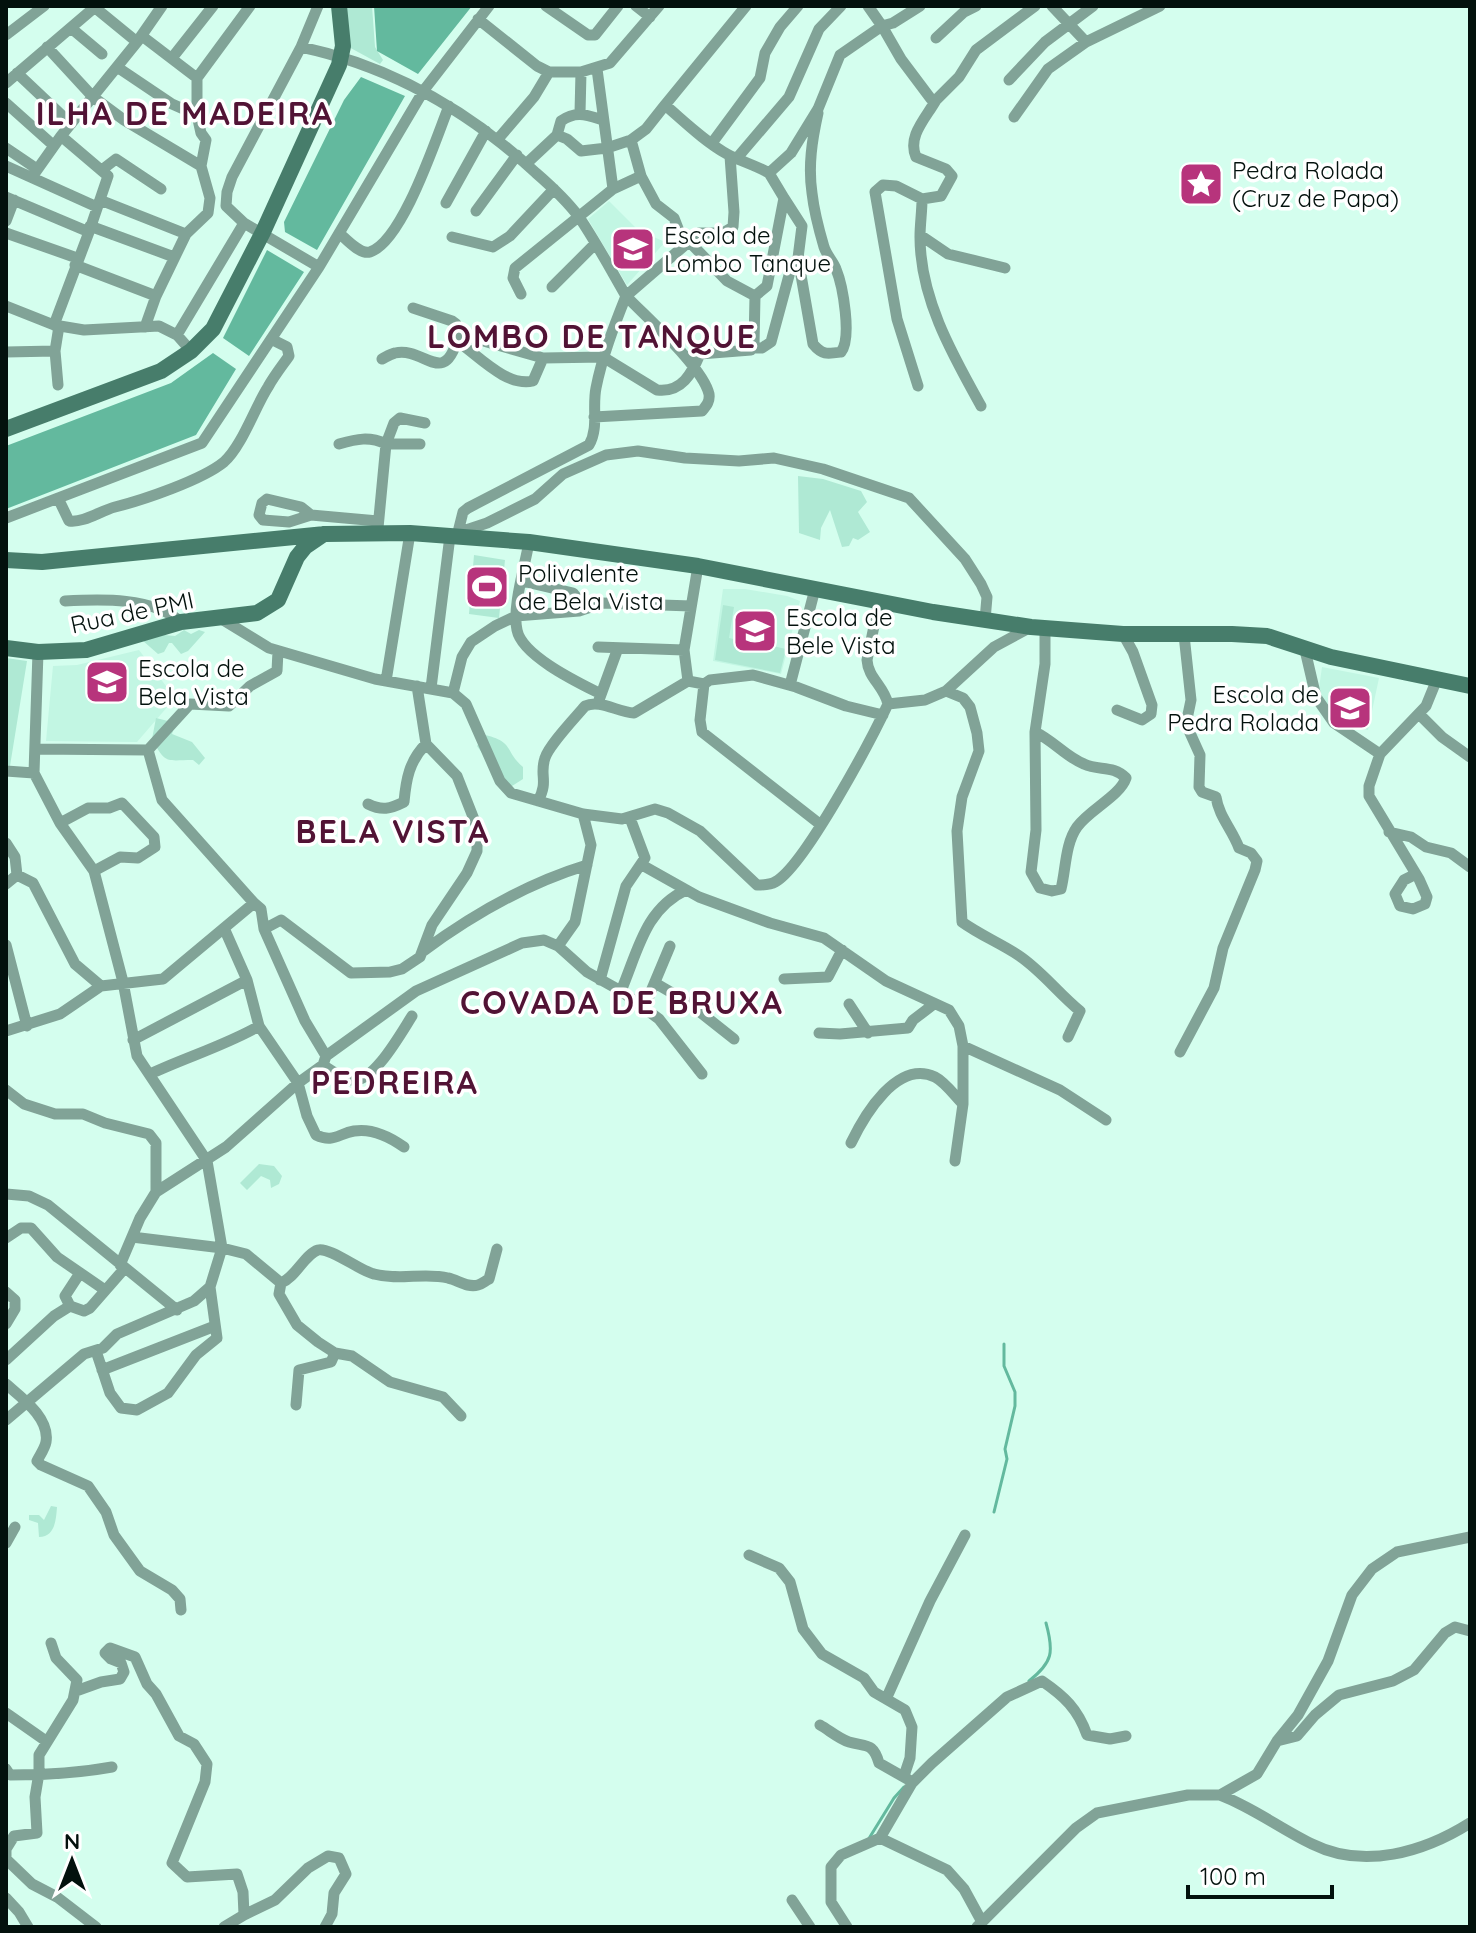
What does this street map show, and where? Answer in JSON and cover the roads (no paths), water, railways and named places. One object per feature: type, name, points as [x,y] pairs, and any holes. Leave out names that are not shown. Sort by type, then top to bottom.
[{"type":"main road","points":[[6,429],[161,371],[191,351],[213,329],[263,232],[342,56],[339,6]]},
{"type":"main road","points":[[6,560],[42,562],[378,527],[410,533],[529,542],[698,566],[879,602],[1038,628],[1123,634],[1267,636],[1305,650],[1470,686]]},
{"type":"main road","name":"Rua de PMI","points":[[6,648],[38,652],[86,650],[181,622],[257,613],[278,600],[287,583],[290,568],[305,547],[325,534]]},
{"type":"main road","points":[[266,538],[276,546],[290,568]]},
{"type":"street","points":[[6,35],[44,6]]},
{"type":"street","points":[[34,173],[57,140],[140,39],[162,6]]},
{"type":"street","points":[[172,58],[213,6]]},
{"type":"street","points":[[145,327],[156,296],[186,234],[208,213],[210,198],[201,166],[206,140],[197,115],[197,78],[250,6]]},
{"type":"street","points":[[318,6],[301,47],[227,192],[226,206],[244,223],[319,267]]},
{"type":"street","points":[[6,518],[202,443],[319,267],[424,90],[489,6]]},
{"type":"street","points":[[546,6],[588,35],[595,35],[618,6]]},
{"type":"street","points":[[636,6],[650,17]]},
{"type":"street","points":[[478,19],[537,66],[549,72],[581,72],[597,69],[621,54],[659,6]]},
{"type":"street","points":[[557,135],[581,151],[607,148],[631,140],[646,129],[746,6]]},
{"type":"street","points":[[712,143],[760,78],[765,53],[780,27],[798,6]]},
{"type":"street","points":[[431,688],[455,535],[463,512],[589,445],[595,430],[594,398],[603,357],[626,296],[688,240],[699,233],[723,233],[733,227],[734,157],[789,97],[819,29],[841,6]]},
{"type":"street","points":[[769,173],[791,153],[818,109],[840,55],[882,26],[893,23],[920,6]]},
{"type":"street","points":[[936,38],[964,12],[976,6]]},
{"type":"street","points":[[1052,6],[1086,42]]},
{"type":"street","points":[[1009,80],[1045,42],[1093,6]]},
{"type":"street","points":[[1014,117],[1048,69],[1086,42],[1160,6]]},
{"type":"street","points":[[6,83],[94,7],[197,78]]},
{"type":"street","points":[[870,7],[901,59],[931,99],[936,100]]},
{"type":"street","points":[[918,386],[897,319],[875,192],[883,185],[896,186],[922,199],[941,196],[952,176],[946,169],[916,157],[912,147],[917,130],[936,100],[959,77],[976,50],[1028,8]]},
{"type":"street","points":[[71,28],[102,54]]},
{"type":"street","points":[[47,47],[93,97],[124,120],[201,166]]},
{"type":"street","points":[[301,47],[342,56],[424,90],[498,139],[522,159],[578,216],[626,296],[696,368],[709,392],[709,402],[702,411],[594,417]]},
{"type":"street","points":[[117,67],[172,104],[197,115]]},
{"type":"street","points":[[597,69],[613,189]]},
{"type":"street","points":[[498,139],[534,97],[549,72]]},
{"type":"street","points":[[580,113],[581,72]]},
{"type":"street","points":[[17,73],[71,124]]},
{"type":"street","points":[[6,103],[103,169],[108,176],[56,325],[58,385]]},
{"type":"street","points":[[665,105],[712,143],[769,173],[798,216],[802,226],[798,258],[813,344],[826,355],[841,352],[847,341],[837,270],[823,244],[811,191],[810,149],[818,109]]},
{"type":"street","points":[[339,233],[362,252],[369,252],[381,243],[405,213],[449,106]]},
{"type":"street","points":[[476,211],[522,159],[557,135],[561,121],[580,113],[603,120]]},
{"type":"street","points":[[446,203],[486,131]]},
{"type":"street","points":[[631,140],[641,176],[656,204],[674,218],[679,231],[727,281],[755,296]]},
{"type":"street","points":[[6,148],[34,173]]},
{"type":"street","points":[[103,169],[116,159],[161,189]]},
{"type":"street","points":[[6,166],[34,173],[98,204],[186,234]]},
{"type":"street","points":[[521,294],[513,278],[515,268],[613,189],[641,176]]},
{"type":"street","points":[[452,237],[493,247],[510,236],[554,189]]},
{"type":"street","points":[[752,348],[755,296],[767,286],[784,198]]},
{"type":"street","points":[[6,221],[10,199],[174,257]]},
{"type":"street","points":[[922,199],[922,260],[931,300],[948,346],[981,406]]},
{"type":"street","points":[[177,335],[244,223]]},
{"type":"street","points":[[6,233],[156,296]]},
{"type":"street","points":[[920,235],[948,254],[1005,268]]},
{"type":"street","points":[[552,287],[595,244]]},
{"type":"street","points":[[458,338],[543,358],[603,357],[657,390],[666,391],[676,387],[696,368],[700,354],[742,352],[762,348],[771,342],[791,268],[798,258]]},
{"type":"street","points":[[6,306],[56,325],[84,330],[167,328],[191,351]]},
{"type":"street","points":[[413,308],[452,321],[458,338],[505,377],[523,383],[533,381],[543,358]]},
{"type":"street","points":[[382,359],[403,353],[438,364],[445,363],[451,357],[458,338]]},
{"type":"street","points":[[58,498],[69,521],[79,521],[101,511],[142,500],[225,461],[267,387],[289,356],[287,347],[271,339]]},
{"type":"street","points":[[6,352],[55,351]]},
{"type":"street","points":[[311,515],[378,527],[386,444],[394,423],[407,417],[425,423]]},
{"type":"street","points":[[339,444],[372,438],[386,444],[420,444]]},
{"type":"street","points":[[455,535],[535,499],[563,474],[606,455],[638,451],[739,461],[774,458],[823,469],[909,498],[965,559],[981,584],[987,597],[985,620]]},
{"type":"street","points":[[386,681],[410,533]]},
{"type":"street","points":[[529,542],[516,616],[517,633],[525,646],[569,678],[600,699],[634,713],[688,681],[704,684],[710,680],[742,675],[790,685],[846,706],[885,709],[925,700],[946,691],[994,647],[1038,628],[1045,664],[1035,732],[1036,830],[1031,872],[1040,888],[1052,891],[1061,889],[1067,851],[1075,829],[1124,785],[1126,778],[1114,769],[1081,763],[1052,740],[1035,732]]},
{"type":"street","points":[[688,681],[684,650],[698,566]]},
{"type":"street","points":[[522,581],[573,593],[579,611]]},
{"type":"street","points":[[790,685],[815,589]]},
{"type":"street","points":[[65,601],[143,605],[172,613],[181,622]]},
{"type":"street","points":[[220,618],[278,651],[386,681],[453,693],[466,704],[505,788],[511,793],[583,814],[630,818],[655,809],[668,813],[700,831],[757,885],[774,883],[793,868],[821,825],[885,709],[885,693],[867,669],[879,602]]},
{"type":"street","points":[[453,693],[462,657],[471,642],[516,616],[579,611],[603,603],[691,606]]},
{"type":"street","points":[[1117,710],[1142,720],[1151,714],[1152,705],[1133,652],[1123,634]]},
{"type":"street","points":[[1180,1052],[1214,988],[1223,948],[1257,861],[1251,853],[1239,848],[1219,813],[1216,797],[1202,792],[1199,787],[1200,755],[1186,724],[1191,700],[1184,635]]},
{"type":"street","points":[[598,647],[684,650]]},
{"type":"street","points":[[538,801],[546,787],[544,765],[547,753],[585,706],[600,699],[618,648]]},
{"type":"street","points":[[1305,650],[1316,697],[1334,723],[1380,754]]},
{"type":"street","points":[[35,749],[148,750],[190,704],[229,706],[250,686],[277,671],[278,651]]},
{"type":"street","points":[[38,652],[34,773],[60,823],[94,871],[123,982],[137,1056],[207,1161],[222,1248],[210,1287],[217,1338],[196,1355],[174,1388],[137,1410],[121,1408],[110,1393],[96,1351]]},
{"type":"street","points":[[1416,874],[1369,796],[1369,786],[1380,754],[1426,706],[1437,679]]},
{"type":"street","points":[[704,684],[700,720],[702,732],[821,825]]},
{"type":"street","points":[[148,750],[162,800],[258,906],[351,973],[402,969],[420,957],[432,925],[467,873],[477,851],[478,838],[477,827],[457,776],[426,744],[417,686]]},
{"type":"street","points":[[946,691],[963,698],[970,707],[979,751],[962,797],[957,831],[962,922],[1018,955],[1080,1011],[1068,1037]]},
{"type":"street","points":[[1419,714],[1448,742],[1470,757]]},
{"type":"street","points":[[368,804],[377,809],[388,809],[404,802],[409,771],[416,755],[426,744]]},
{"type":"street","points":[[6,771],[34,773]]},
{"type":"street","points":[[60,823],[88,808],[109,808],[122,803],[156,841],[155,847],[138,858],[120,857],[94,871]]},
{"type":"street","points":[[558,946],[575,922],[591,845],[583,814]]},
{"type":"street","points":[[600,980],[626,886],[645,858],[630,818]]},
{"type":"street","points":[[1389,832],[1451,853],[1470,867]]},
{"type":"street","points":[[6,843],[15,857],[17,875]]},
{"type":"street","points":[[421,952],[471,917],[567,871],[587,865]]},
{"type":"street","points":[[642,865],[686,890],[770,923],[824,938],[886,981],[949,1010],[959,1026],[963,1046],[963,1104],[955,1161]]},
{"type":"street","points":[[6,884],[17,875]]},
{"type":"street","points":[[17,875],[33,883],[75,964],[101,986]]},
{"type":"street","points":[[621,991],[651,918],[660,905],[686,890]]},
{"type":"street","points":[[6,1031],[60,1014],[101,986],[163,979],[224,928],[258,906]]},
{"type":"street","points":[[258,906],[264,929],[305,1021],[324,1060],[336,1074],[355,1081],[368,1076],[412,1016]]},
{"type":"street","points":[[264,929],[281,920]]},
{"type":"street","points":[[224,928],[247,980],[259,1026],[298,1083],[316,1135],[333,1140],[353,1131],[369,1132],[389,1137],[404,1147]]},
{"type":"street","points":[[156,1192],[207,1161],[324,1060],[405,999],[522,943],[544,940],[558,946],[600,980],[621,991],[659,1019],[702,1074]]},
{"type":"street","points":[[6,945],[27,1026]]},
{"type":"street","points":[[644,1008],[670,946]]},
{"type":"street","points":[[784,979],[828,977],[842,950]]},
{"type":"street","points":[[133,1040],[247,980]]},
{"type":"street","points":[[655,983],[686,1001],[734,1039]]},
{"type":"street","points":[[849,1004],[868,1033]]},
{"type":"street","points":[[819,1033],[868,1033],[908,1028],[913,1020],[934,1004]]},
{"type":"street","points":[[150,1074],[191,1054],[231,1042],[259,1026]]},
{"type":"street","points":[[963,1046],[1060,1090],[1106,1120]]},
{"type":"street","points":[[851,1143],[865,1114],[882,1094],[917,1074],[935,1078],[963,1104]]},
{"type":"street","points":[[6,1090],[24,1104],[55,1114],[83,1114],[149,1134],[156,1143],[156,1192],[132,1237],[123,1266],[90,1308],[84,1311],[70,1306],[65,1296],[80,1273]]},
{"type":"street","points":[[6,1194],[29,1196],[48,1205],[177,1310]]},
{"type":"street","points":[[8,1233],[31,1228],[57,1257],[105,1290]]},
{"type":"street","points":[[132,1237],[246,1254],[281,1283]]},
{"type":"street","points":[[281,1283],[289,1280],[313,1253],[325,1250],[373,1274],[402,1278],[446,1277],[465,1285],[478,1285],[489,1279],[497,1249]]},
{"type":"street","points":[[281,1283],[279,1294],[297,1325],[335,1353],[352,1356],[390,1382],[443,1397],[461,1416]]},
{"type":"street","points":[[6,1420],[84,1354],[96,1351],[117,1334],[194,1301],[210,1287]]},
{"type":"street","points":[[6,1292],[15,1300],[15,1309],[6,1324]]},
{"type":"street","points":[[6,1360],[54,1316],[70,1306]]},
{"type":"street","points":[[102,1370],[215,1326]]},
{"type":"street","points":[[296,1405],[299,1370],[331,1362],[335,1353]]},
{"type":"street","points":[[6,1384],[43,1422],[46,1442],[37,1461],[88,1486],[106,1512],[114,1535],[140,1571],[172,1590],[180,1599],[181,1610]]},
{"type":"street","points":[[6,1543],[15,1527]]},
{"type":"street","points":[[887,1697],[930,1601],[965,1535]]},
{"type":"street","points":[[1220,1795],[1257,1774],[1277,1741],[1298,1715],[1328,1661],[1352,1595],[1372,1569],[1397,1552],[1470,1537]]},
{"type":"street","points":[[749,1555],[779,1568],[790,1582],[803,1629],[822,1654],[864,1678],[874,1692],[905,1710],[912,1727],[908,1780],[880,1838],[841,1855],[831,1867],[831,1902],[847,1927]]},
{"type":"street","points":[[1277,1741],[1297,1736],[1315,1715],[1339,1695],[1393,1681],[1414,1670],[1445,1633],[1455,1627],[1470,1631]]},
{"type":"street","points":[[51,1643],[56,1658],[77,1680],[76,1691],[39,1755],[35,1797],[37,1833],[14,1836],[6,1849],[6,1860],[32,1884],[57,1897],[96,1927]]},
{"type":"street","points":[[76,1691],[120,1679],[124,1672],[121,1663],[105,1653],[110,1648],[135,1657],[147,1684],[156,1694],[179,1736],[194,1744],[207,1764],[205,1782],[172,1863],[187,1877],[237,1874],[243,1892],[244,1915]]},
{"type":"street","points":[[908,1780],[1007,1697],[1042,1681],[1062,1694],[1079,1713],[1087,1735],[1110,1739],[1126,1736]]},
{"type":"street","points":[[6,1713],[46,1741]]},
{"type":"street","points":[[820,1725],[849,1742],[863,1743],[876,1752],[879,1763],[908,1780]]},
{"type":"street","points":[[6,1769],[10,1775],[74,1774],[112,1767]]},
{"type":"street","points":[[880,1838],[947,1870],[964,1889],[980,1925],[1076,1828],[1097,1813],[1188,1795],[1220,1795],[1315,1846],[1347,1857],[1394,1855],[1444,1840],[1470,1823]]},
{"type":"street","points":[[224,1927],[275,1900],[308,1868],[328,1856],[339,1858],[346,1874],[334,1893],[332,1914],[325,1927]]},
{"type":"street","points":[[6,1898],[28,1927]]},
{"type":"street","points":[[792,1900],[810,1927]]},
{"type":"waterway","points":[[994,1512],[1007,1459],[1005,1449],[1015,1406],[1015,1392],[1004,1366],[1004,1344]]},
{"type":"waterway","points":[[1029,1681],[1050,1656],[1046,1623]]},
{"type":"waterway","points":[[868,1840],[904,1787]]},
{"type":"place","name":"Pedra Rolada (Cruz de Papa)","points":[[1201,184]]},
{"type":"place","name":"Escola de Lombo Tanque","points":[[633,249]]},
{"type":"place","name":"Polivalente de Bela Vista","points":[[487,587]]},
{"type":"place","name":"Escola de Bele Vista","points":[[755,631]]},
{"type":"place","name":"Escola de Bela Vista","points":[[107,682]]},
{"type":"place","name":"Escola de Pedra Rolada","points":[[1350,708]]},
{"type":"district","name":"ILHA DE MADEIRA","points":[[185,113]]},
{"type":"district","name":"LOMBO DE TANQUE","points":[[592,336]]},
{"type":"district","name":"BELA VISTA","points":[[393,831]]},
{"type":"district","name":"COVADA DE BRUXA","points":[[622,1002]]},
{"type":"district","name":"PEDREIRA","points":[[395,1082]]}]
